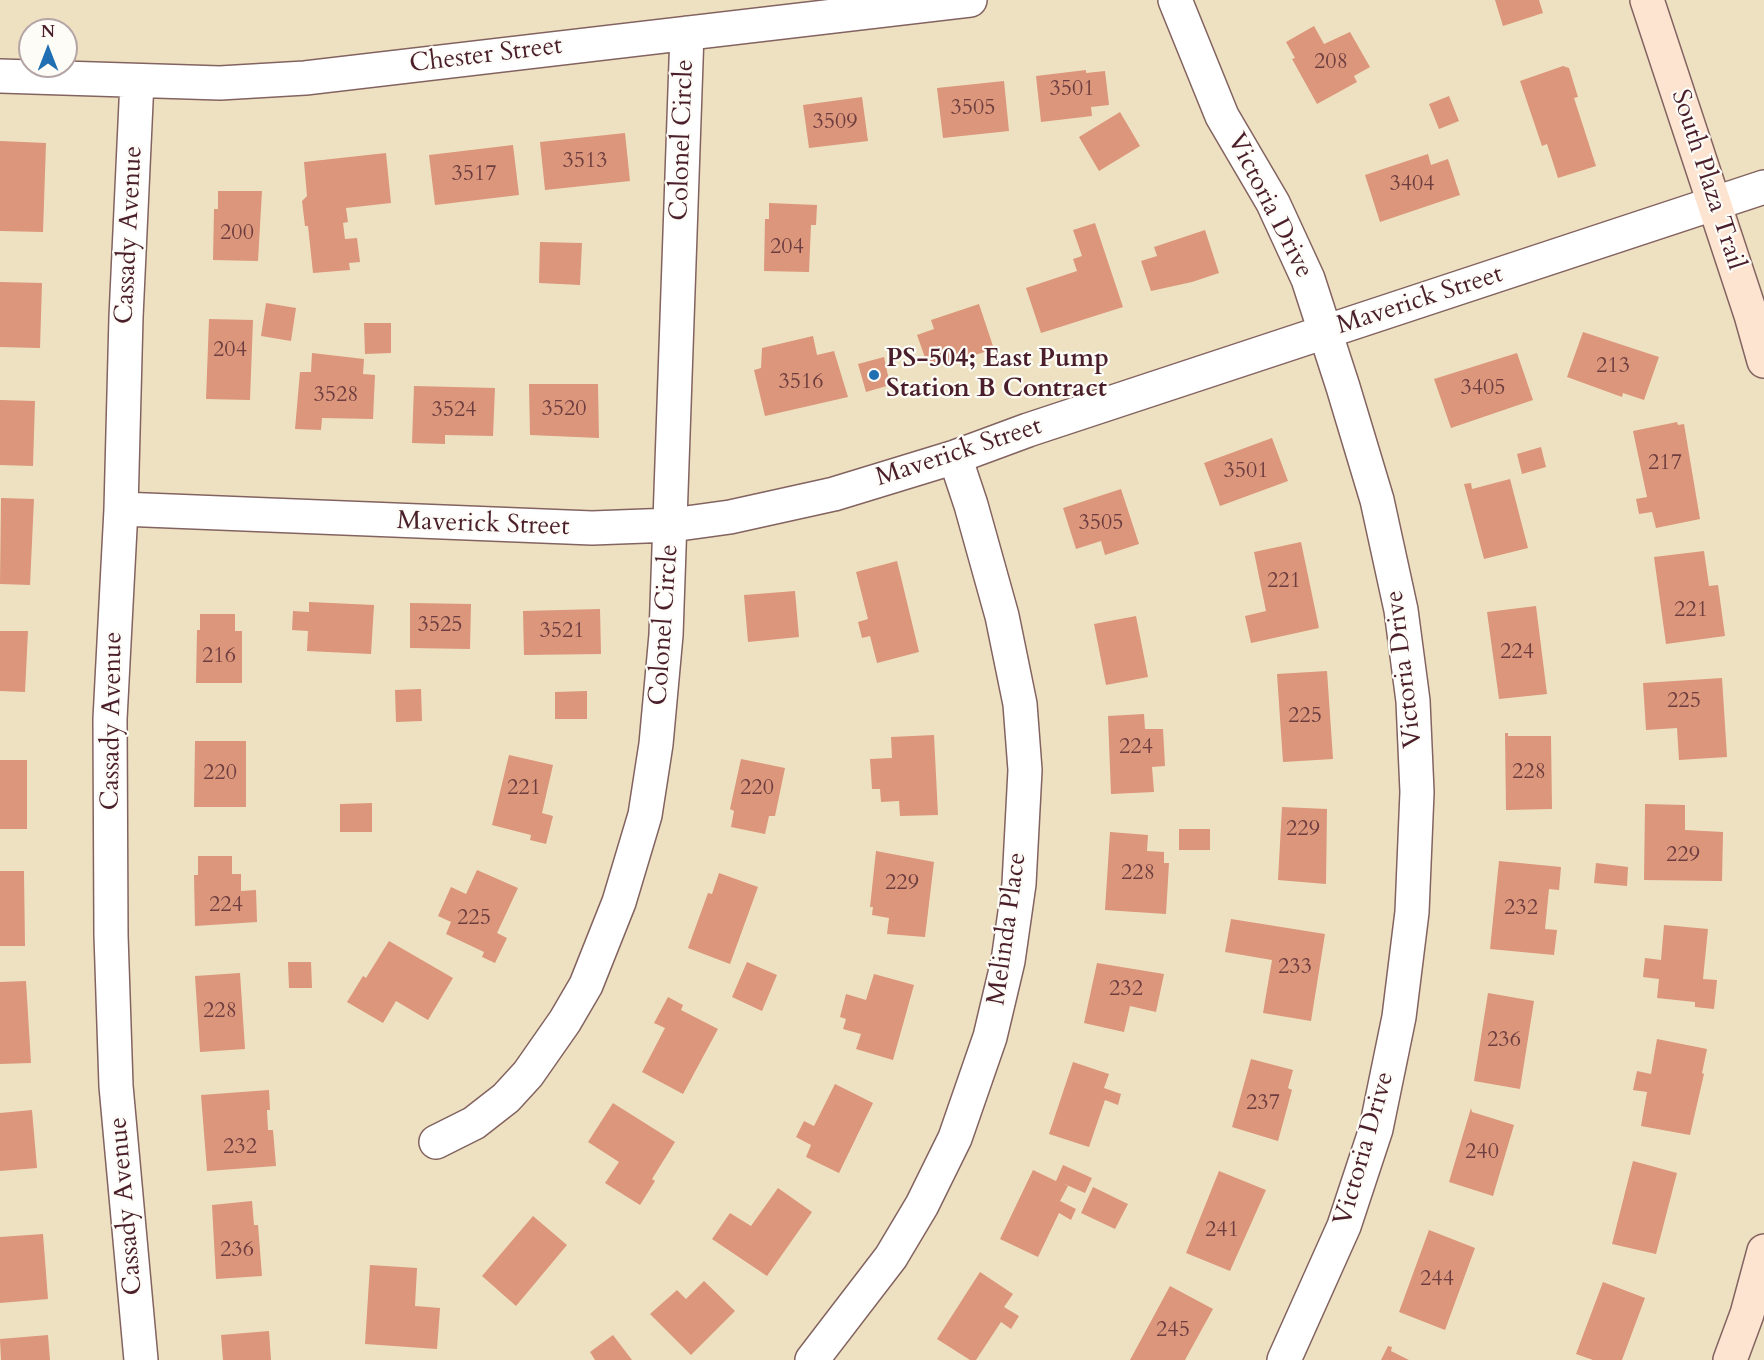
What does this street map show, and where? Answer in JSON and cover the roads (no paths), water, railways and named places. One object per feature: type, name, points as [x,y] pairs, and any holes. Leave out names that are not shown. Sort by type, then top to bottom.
[{"type":"main road","name":"South Plaza Trail","points":[[1647,0],[1751,315],[1764,361]]},
{"type":"main road","points":[[1730,1360],[1747,1314],[1764,1251]]},
{"type":"street","name":"Chester Street","points":[[0,76],[220,82],[304,78],[970,0]]},
{"type":"street","name":"Victoria Drive","points":[[1175,0],[1222,116],[1273,203],[1308,279],[1377,500],[1401,610],[1413,701],[1418,792],[1412,912],[1399,1017],[1376,1129],[1344,1227],[1284,1360]]},
{"type":"street","name":"Colonel Circle","points":[[436,1142],[474,1123],[506,1098],[528,1074],[565,1021],[586,985],[620,902],[645,815],[656,744],[666,635],[672,525],[687,33]]},
{"type":"street","name":"Cassady Avenue","points":[[137,81],[126,317],[121,509],[110,719],[111,936],[116,1086],[141,1360]]},
{"type":"street","name":"Maverick Street","points":[[121,509],[581,528],[672,525],[730,517],[834,494],[955,457],[1028,430],[1764,187]]},
{"type":"street","name":"Melinda Place","points":[[813,1360],[891,1257],[922,1205],[959,1127],[990,1037],[1008,961],[1019,884],[1025,771],[1020,704],[1002,616],[955,457]]},
{"type":"place","name":"PS-504; East Pump Station B Contract","points":[[874,375]]}]
